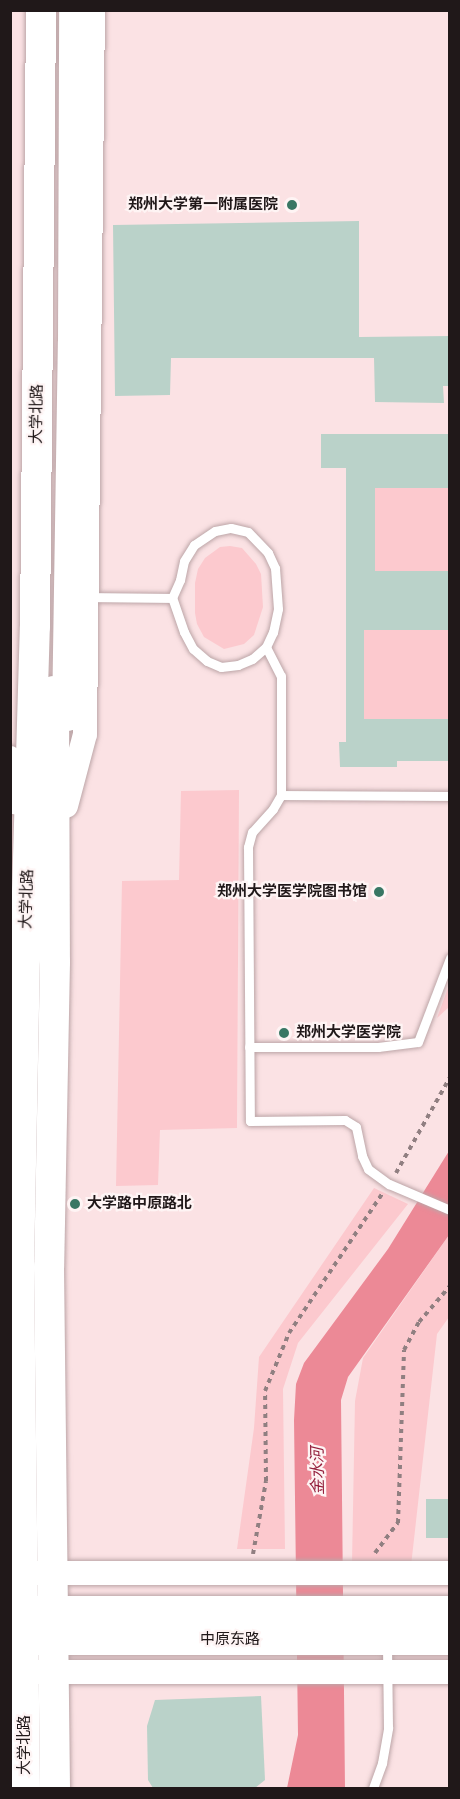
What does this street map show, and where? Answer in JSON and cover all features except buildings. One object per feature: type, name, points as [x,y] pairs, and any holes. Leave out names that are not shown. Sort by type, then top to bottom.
[{"type":"main road","points":[[24,10],[16,803],[25,959]]},
{"type":"main road","name":"大学北路","points":[[41,10],[44,627],[55,962],[49,1267],[55,1788]]},
{"type":"main road","name":"大学北路","points":[[25,1788],[17,1672],[16,1573],[25,959],[44,627],[60,10]]},
{"type":"main road","points":[[55,962],[66,806],[73,342],[74,10]]},
{"type":"main road","name":"中原东路","points":[[53,1626],[263,1611],[450,1611]]},
{"type":"main road","name":"中原东路","points":[[17,1626],[53,1626],[265,1640],[450,1640]]},
{"type":"street","points":[[66,806],[85,734],[93,10]]},
{"type":"street","points":[[10,758],[16,803]]},
{"type":"street","points":[[16,1573],[450,1573]]},
{"type":"street","points":[[17,1672],[450,1672]]},
{"type":"lane","points":[[231,528],[248,532],[259,542],[275,568],[278,609],[273,632],[266,647],[252,659],[238,665],[221,667],[193,649],[172,598],[180,580],[183,561],[194,545],[215,531],[231,528]]},
{"type":"lane","points":[[86,597],[172,598]]},
{"type":"lane","points":[[266,647],[281,676],[281,795],[273,809],[252,832],[248,847],[250,1121],[345,1120],[356,1127],[362,1156],[368,1169],[389,1184],[450,1210]]},
{"type":"lane","points":[[281,795],[450,796]]},
{"type":"lane","points":[[249,1047],[378,1047],[418,1042],[450,958]]},
{"type":"lane","points":[[373,1788],[382,1763],[388,1728],[379,1672],[381,1640]]},
{"type":"path","points":[[250,1573],[266,1481],[265,1391],[289,1333],[389,1184],[450,1077]]},
{"type":"path","points":[[364,1573],[398,1523],[404,1350],[419,1322],[450,1286]]},
{"type":"shaded area","points":[[375,488],[449,488],[449,571],[375,571]]},
{"type":"shaded area","points":[[220,547],[242,548],[256,564],[261,574],[263,607],[254,635],[244,644],[224,649],[204,637],[197,624],[195,583],[198,569],[205,558]]},
{"type":"shaded area","points":[[364,630],[449,630],[449,719],[364,719]]},
{"type":"shaded area","points":[[239,790],[237,1128],[160,1130],[158,1185],[116,1186],[122,881],[179,880],[181,791]]},
{"type":"shaded area","points":[[449,985],[449,1007],[437,1018]]},
{"type":"shaded area","points":[[374,1188],[408,1204],[298,1343],[283,1389],[285,1549],[237,1549],[254,1428],[259,1357]]},
{"type":"shaded area","points":[[449,1235],[449,1317],[437,1334],[411,1566],[352,1563],[355,1401],[363,1358]]},
{"type":"water","name":"金水河","points":[[449,1151],[449,1235],[348,1377],[341,1400],[345,1788],[287,1788],[298,1735],[294,1420],[296,1384],[304,1363],[388,1249]]},
{"type":"place","name":"郑州大学第一附属医院","points":[[292,205]]},
{"type":"place","name":"郑州大学医学院图书馆","points":[[379,892]]},
{"type":"place","name":"郑州大学医学院","points":[[284,1033]]},
{"type":"place","name":"大学路中原路北","points":[[75,1204]]}]
